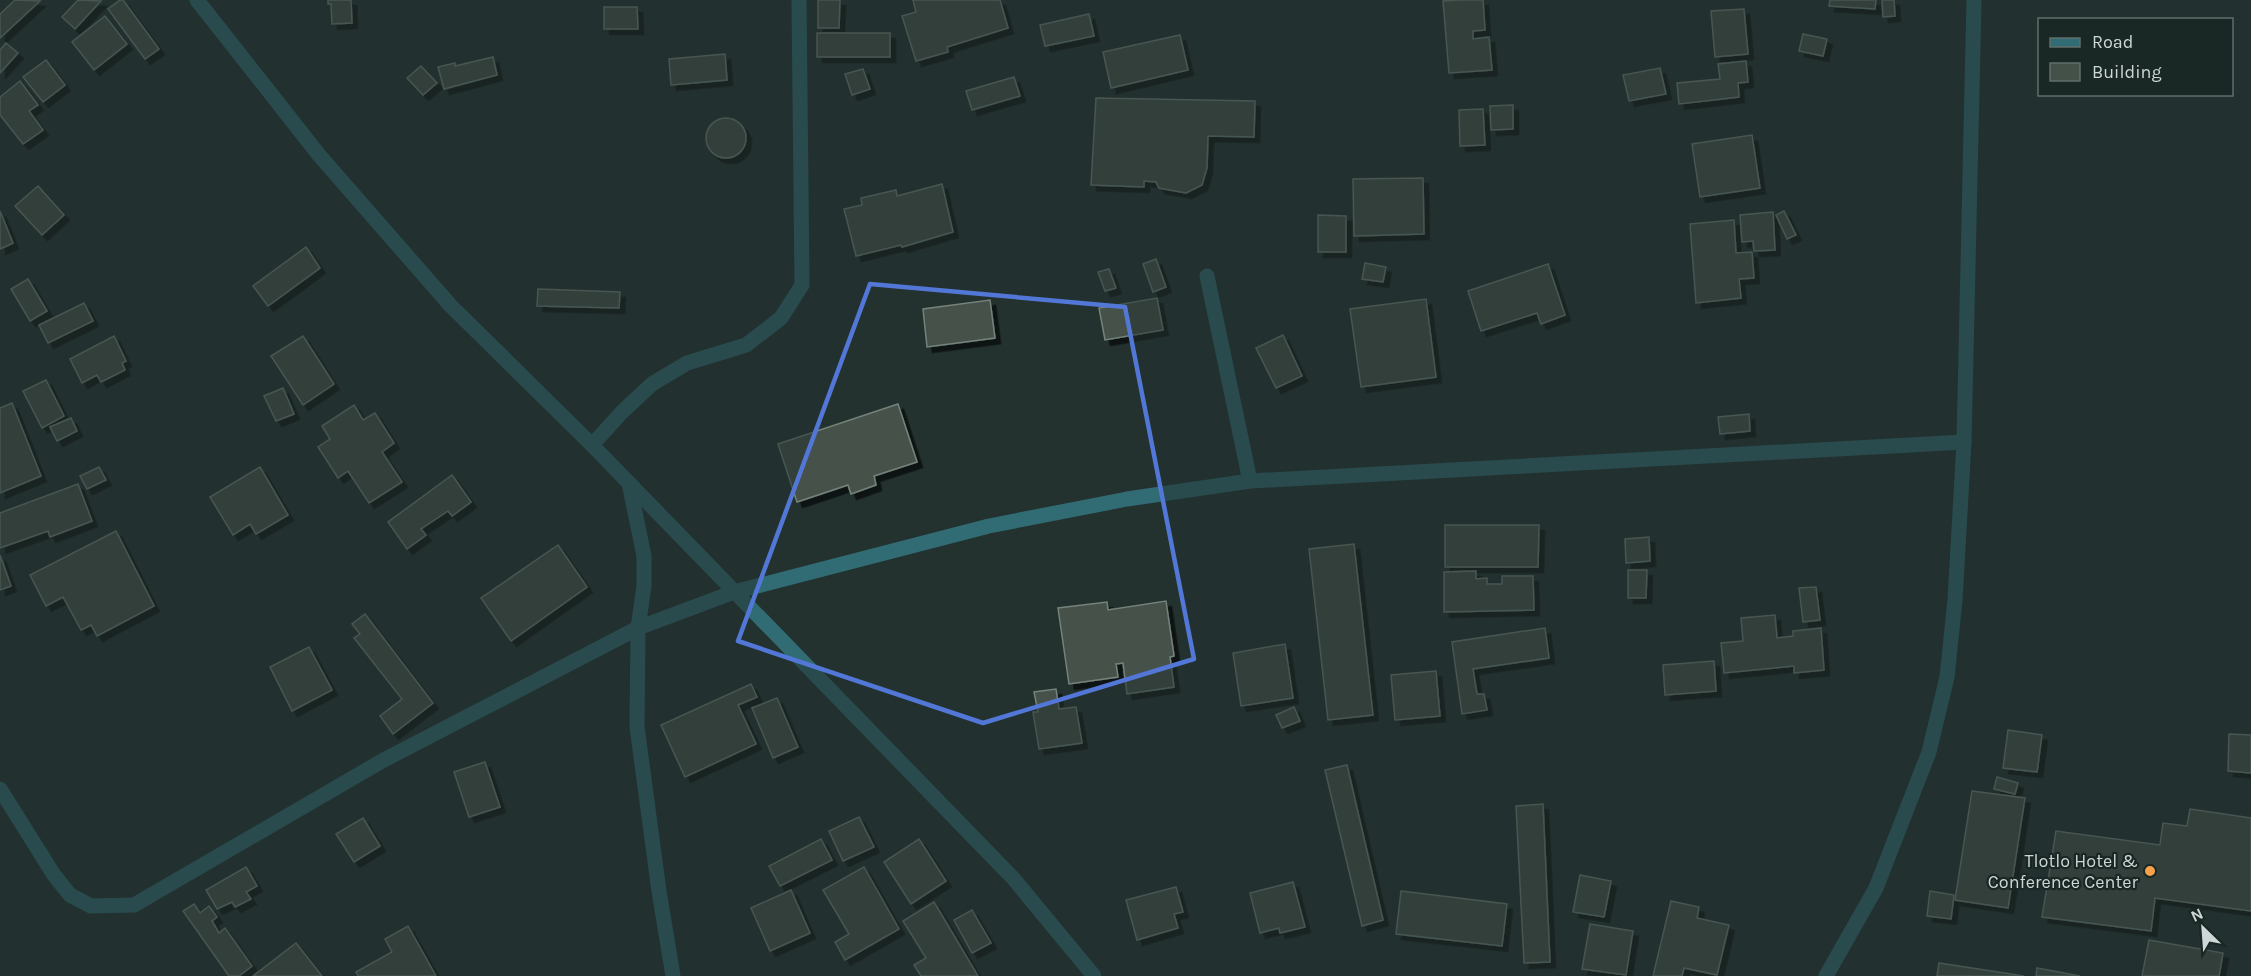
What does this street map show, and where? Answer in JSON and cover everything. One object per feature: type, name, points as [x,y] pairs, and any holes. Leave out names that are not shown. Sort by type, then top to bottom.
[{"type":"street","points":[[197,0],[319,155],[442,297],[592,445],[1013,878],[1094,976]]},
{"type":"street","points":[[592,445],[652,384],[687,363],[746,345],[781,318],[802,285],[799,0]]},
{"type":"street","points":[[1826,976],[1875,888],[1929,752],[1947,677],[1955,600],[1964,442],[1974,0]]},
{"type":"street","points":[[1207,276],[1250,481]]},
{"type":"street","points":[[0,789],[54,875],[70,895],[91,906],[134,905],[186,877],[381,761],[638,628],[734,592],[989,526],[1127,499],[1250,481],[1964,442]]},
{"type":"street","points":[[628,483],[644,556],[644,586],[638,628],[637,728],[673,976]]},
{"type":"highlighted area","points":[[870,284],[1125,307],[1194,659],[983,723],[738,641]]},
{"type":"building","points":[[15,0],[40,1],[0,38],[0,14]]},
{"type":"building","points":[[78,0],[101,1],[75,29],[62,17]]},
{"type":"building","points":[[123,0],[159,49],[145,59],[108,9]]},
{"type":"building","points":[[328,0],[351,0],[352,23],[332,24],[331,4],[328,4]]},
{"type":"building","points":[[818,0],[840,0],[839,28],[818,28]]},
{"type":"building","points":[[913,0],[1000,0],[1008,28],[947,47],[948,52],[916,61],[902,16],[916,12]]},
{"type":"building","points":[[1483,0],[1485,30],[1473,31],[1473,39],[1489,37],[1492,70],[1449,73],[1443,1]]},
{"type":"building","points":[[1830,0],[1876,0],[1875,9],[1829,6]]},
{"type":"building","points":[[1882,0],[1894,0],[1895,16],[1883,17]]},
{"type":"building","points":[[604,7],[637,7],[638,29],[604,29]]},
{"type":"building","points":[[1744,9],[1748,54],[1715,57],[1711,11]]},
{"type":"building","points":[[1089,14],[1094,36],[1045,46],[1040,25]]},
{"type":"building","points":[[105,16],[127,44],[94,70],[72,42]]},
{"type":"building","points":[[817,33],[890,33],[890,57],[817,57]]},
{"type":"building","points":[[1803,34],[1827,39],[1823,56],[1799,51]]},
{"type":"building","points":[[1180,35],[1188,70],[1111,88],[1103,52]]},
{"type":"building","points":[[6,43],[18,53],[0,73],[0,50]]},
{"type":"building","points":[[725,54],[727,80],[671,85],[669,59]]},
{"type":"building","points":[[493,57],[497,75],[444,89],[438,67],[455,63],[455,66]]},
{"type":"building","points":[[46,60],[65,85],[43,102],[23,77]]},
{"type":"building","points":[[1746,61],[1748,82],[1738,83],[1739,97],[1679,104],[1677,83],[1720,79],[1718,64]]},
{"type":"building","points":[[421,66],[437,83],[423,95],[407,78]]},
{"type":"building","points":[[1660,68],[1666,94],[1629,101],[1623,75]]},
{"type":"building","points":[[863,69],[870,89],[852,95],[845,74]]},
{"type":"building","points":[[1014,77],[1020,96],[972,110],[966,91]]},
{"type":"building","points":[[20,81],[38,105],[29,111],[43,130],[23,144],[0,115],[0,97]]},
{"type":"building","points":[[1096,98],[1255,101],[1254,137],[1208,136],[1207,168],[1202,185],[1186,193],[1159,188],[1156,182],[1144,181],[1144,187],[1091,185]]},
{"type":"building","points":[[1513,105],[1513,129],[1491,130],[1490,106]]},
{"type":"building","points":[[1483,109],[1485,145],[1460,146],[1459,110]]},
{"type":"building","points":[[726,118],[740,124],[746,138],[740,152],[726,158],[712,152],[706,138],[712,124]]},
{"type":"building","points":[[1752,135],[1760,188],[1700,197],[1692,144]]},
{"type":"building","points":[[1423,178],[1424,234],[1354,236],[1353,179]]},
{"type":"building","points":[[942,184],[953,232],[902,247],[901,245],[856,256],[844,209],[862,205],[861,198],[896,190],[897,196]]},
{"type":"building","points":[[38,186],[64,215],[42,235],[15,206]]},
{"type":"building","points":[[0,211],[13,243],[0,249]]},
{"type":"building","points":[[1784,211],[1796,235],[1787,239],[1776,215]]},
{"type":"building","points":[[1773,212],[1775,250],[1754,251],[1753,241],[1742,242],[1740,215]]},
{"type":"building","points":[[1318,215],[1346,216],[1346,252],[1318,252]]},
{"type":"building","points":[[1734,220],[1736,253],[1752,252],[1754,278],[1739,279],[1741,298],[1696,303],[1690,224]]},
{"type":"building","points":[[306,247],[320,268],[268,306],[253,286]]},
{"type":"building","points":[[1156,259],[1166,287],[1153,292],[1143,264]]},
{"type":"building","points":[[1365,263],[1386,267],[1383,282],[1362,279]]},
{"type":"building","points":[[1548,264],[1565,315],[1541,324],[1537,313],[1481,331],[1468,291]]},
{"type":"building","points":[[1109,269],[1116,288],[1105,291],[1098,272]]},
{"type":"building","points":[[28,279],[47,311],[30,321],[11,289]]},
{"type":"building","points":[[538,289],[620,292],[619,308],[537,306]]},
{"type":"building","points":[[1157,298],[1163,330],[1105,340],[1099,308]]},
{"type":"building","points":[[1426,299],[1436,377],[1361,387],[1350,309]]},
{"type":"building","points":[[990,300],[995,338],[927,347],[923,309]]},
{"type":"building","points":[[84,303],[93,321],[48,343],[39,325]]},
{"type":"building","points":[[1283,335],[1302,376],[1276,388],[1256,348]]},
{"type":"building","points":[[114,336],[126,361],[122,363],[125,370],[101,382],[97,375],[82,383],[70,359]]},
{"type":"building","points":[[303,336],[334,384],[303,405],[271,356]]},
{"type":"building","points":[[46,380],[64,416],[42,428],[23,391]]},
{"type":"building","points":[[283,388],[294,414],[276,421],[264,396]]},
{"type":"building","points":[[12,403],[41,476],[0,493],[0,408]]},
{"type":"building","points":[[898,404],[917,462],[874,476],[876,485],[851,494],[848,485],[797,502],[778,444]]},
{"type":"building","points":[[354,405],[363,420],[375,413],[394,443],[382,452],[402,482],[369,503],[348,471],[338,478],[318,447],[330,439],[322,426]]},
{"type":"building","points":[[1749,414],[1750,431],[1720,434],[1718,417]]},
{"type":"building","points":[[71,418],[77,431],[57,441],[50,427]]},
{"type":"building","points":[[99,467],[106,480],[87,489],[80,476]]},
{"type":"building","points":[[260,467],[288,515],[256,534],[250,524],[233,535],[210,497]]},
{"type":"building","points":[[452,475],[471,502],[452,516],[448,511],[421,529],[426,535],[407,549],[388,522]]},
{"type":"building","points":[[78,484],[92,521],[50,537],[48,531],[0,548],[0,513]]},
{"type":"building","points":[[1445,525],[1539,525],[1538,567],[1445,567]]},
{"type":"building","points":[[116,531],[154,606],[97,636],[91,625],[81,630],[63,597],[46,606],[30,575]]},
{"type":"building","points":[[1649,537],[1650,561],[1626,563],[1625,539]]},
{"type":"building","points":[[1354,544],[1373,715],[1328,720],[1309,549]]},
{"type":"building","points":[[558,545],[587,587],[511,641],[481,598]]},
{"type":"building","points":[[0,555],[11,586],[0,590]]},
{"type":"building","points":[[1628,570],[1647,570],[1646,598],[1628,598]]},
{"type":"building","points":[[1476,571],[1476,579],[1487,578],[1487,584],[1502,584],[1502,576],[1533,576],[1534,610],[1444,612],[1444,572]]},
{"type":"building","points":[[1816,587],[1820,620],[1803,622],[1799,588]]},
{"type":"building","points":[[1166,601],[1174,656],[1170,657],[1174,687],[1127,694],[1123,663],[1116,664],[1118,677],[1069,684],[1058,608],[1107,602],[1108,610]]},
{"type":"building","points":[[365,614],[433,703],[393,734],[380,716],[402,699],[354,638],[360,634],[352,624]]},
{"type":"building","points":[[1775,615],[1777,638],[1793,636],[1793,631],[1821,628],[1824,670],[1794,673],[1794,666],[1724,673],[1721,643],[1743,641],[1741,618]]},
{"type":"building","points":[[1545,628],[1549,658],[1473,669],[1477,694],[1484,694],[1487,710],[1462,714],[1452,642]]},
{"type":"building","points":[[1285,644],[1293,698],[1241,706],[1233,653]]},
{"type":"building","points":[[309,647],[332,690],[292,711],[270,667]]},
{"type":"building","points":[[1714,661],[1716,691],[1665,695],[1663,665]]},
{"type":"building","points":[[1436,671],[1440,716],[1395,720],[1391,675]]},
{"type":"building","points":[[751,684],[757,697],[738,705],[756,744],[685,777],[661,725]]},
{"type":"building","points":[[1056,689],[1059,709],[1076,707],[1082,743],[1039,749],[1033,712],[1038,712],[1034,692]]},
{"type":"building","points":[[777,698],[798,747],[773,758],[752,708]]},
{"type":"building","points":[[1294,707],[1300,721],[1282,728],[1276,715]]},
{"type":"building","points":[[2008,730],[2042,735],[2037,772],[2003,768]]},
{"type":"building","points":[[2229,734],[2251,735],[2251,773],[2228,771]]},
{"type":"building","points":[[485,762],[500,807],[469,817],[454,772]]},
{"type":"building","points":[[1347,765],[1383,920],[1362,926],[1325,770]]},
{"type":"building","points":[[1997,777],[2018,783],[2015,794],[1994,789]]},
{"type":"building","points":[[1972,791],[2025,798],[2008,908],[1955,900]]},
{"type":"building","points":[[1543,804],[1550,962],[1524,963],[1516,806]]},
{"type":"building","name":"Tlotlo Hotel & Conference Center","points":[[2190,809],[2251,818],[2251,911],[2155,898],[2151,931],[2042,917],[2056,831],[2160,845],[2163,823],[2187,826]]},
{"type":"building","points":[[859,817],[874,847],[843,861],[829,831]]},
{"type":"building","points":[[363,818],[380,846],[354,862],[336,834]]},
{"type":"building","points":[[821,839],[832,860],[780,886],[769,866]]},
{"type":"building","points":[[919,839],[946,881],[911,904],[884,862]]},
{"type":"building","points":[[246,867],[257,886],[246,892],[251,899],[235,907],[232,902],[217,909],[206,890]]},
{"type":"building","points":[[864,867],[899,929],[845,960],[835,942],[849,934],[823,890]]},
{"type":"building","points":[[1580,875],[1611,881],[1604,917],[1573,912]]},
{"type":"building","points":[[1293,882],[1305,927],[1280,933],[1279,928],[1260,933],[1250,893]]},
{"type":"building","points":[[1176,887],[1183,912],[1174,914],[1178,928],[1137,940],[1126,900]]},
{"type":"building","points":[[791,890],[810,933],[770,951],[751,908]]},
{"type":"building","points":[[1401,891],[1507,904],[1502,946],[1396,934]]},
{"type":"building","points":[[1930,891],[1954,895],[1951,919],[1927,916]]},
{"type":"building","points":[[1671,901],[1699,907],[1697,918],[1729,925],[1717,975],[1684,968],[1682,976],[1653,976]]},
{"type":"building","points":[[934,902],[978,976],[921,976],[914,965],[926,958],[903,921]]},
{"type":"building","points":[[194,904],[200,913],[209,906],[217,917],[212,921],[219,933],[225,928],[252,966],[239,976],[229,976],[183,911]]},
{"type":"building","points":[[972,910],[991,943],[972,953],[954,920]]},
{"type":"building","points":[[1590,924],[1633,931],[1626,975],[1582,969]]},
{"type":"building","points":[[408,926],[436,976],[358,976],[356,972],[392,952],[385,939]]},
{"type":"building","points":[[2149,940],[2223,953],[2219,976],[2142,976]]},
{"type":"building","points":[[296,943],[322,976],[253,976]]},
{"type":"building","points":[[1939,963],[2024,976],[1937,976]]},
{"type":"building","points":[[2037,968],[2080,976],[2036,976]]},
{"type":"place","name":"Tlotlo Hotel & Conference Center","points":[[2150,871]]}]
